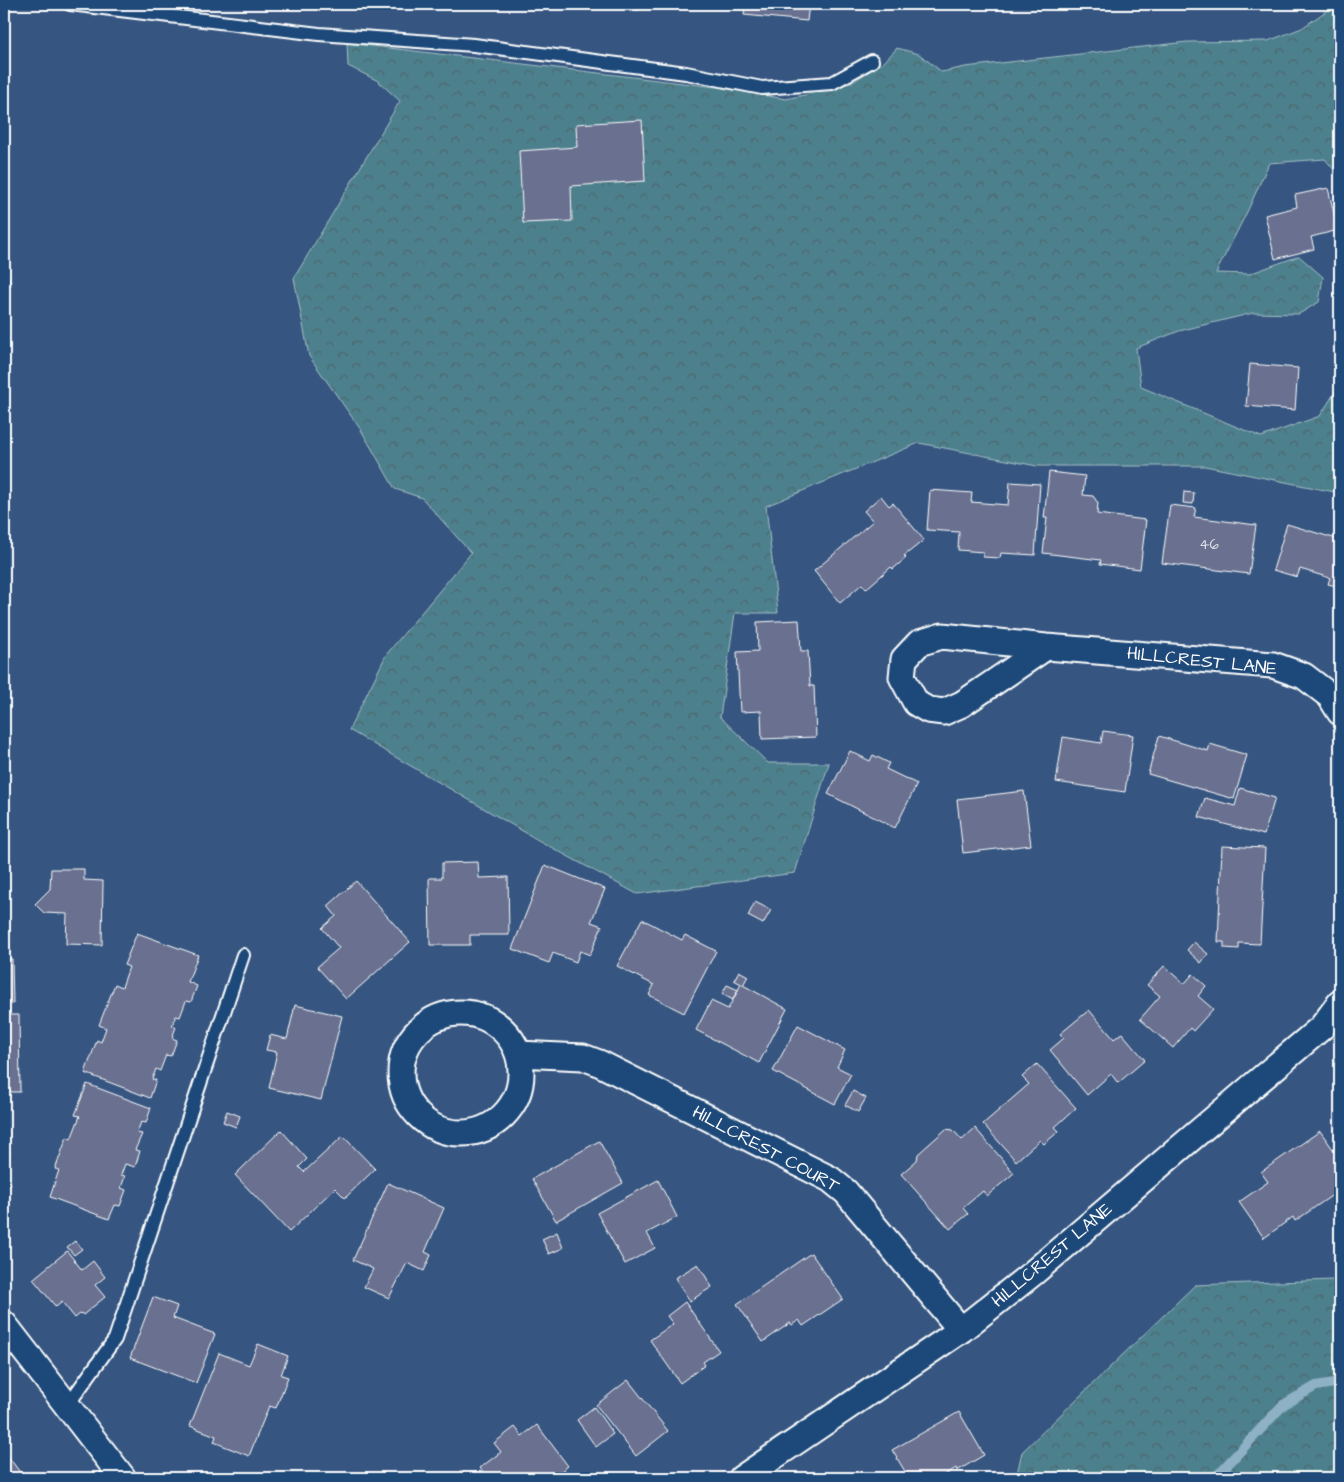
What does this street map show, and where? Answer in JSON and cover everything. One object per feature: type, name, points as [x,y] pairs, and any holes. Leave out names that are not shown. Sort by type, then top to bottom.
[{"type":"street","name":"HILLCREST LANE","points":[[1046,647],[962,704],[944,712],[928,710],[916,702],[902,677],[904,660],[919,643],[942,636],[1046,647],[1273,665],[1304,676],[1330,696],[1340,712]]},
{"type":"street","name":"HILLCREST LANE","points":[[742,1478],[961,1330],[1040,1266],[1322,1027],[1340,1003]]},
{"type":"street","points":[[459,1012],[477,1016],[495,1025],[508,1037],[518,1054],[522,1074],[519,1094],[508,1112],[493,1125],[474,1132],[454,1133],[434,1127],[418,1115],[406,1098],[401,1078],[403,1059],[410,1041],[423,1026],[440,1016],[459,1012]]},
{"type":"street","name":"HILLCREST COURT","points":[[518,1054],[583,1057],[599,1063],[830,1179],[846,1192],[961,1330]]},
{"type":"street","points":[[4,1324],[123,1478]]},
{"type":"lane","points":[[70,4],[319,34],[474,45],[686,73],[762,88],[832,83],[872,61]]},
{"type":"lane","points":[[67,1406],[115,1339],[243,956]]},
{"type":"green space","points":[[1336,4],[1340,4],[1340,177],[1325,159],[1269,163],[1216,273],[1249,274],[1299,256],[1323,277],[1319,302],[1299,314],[1253,313],[1179,331],[1136,348],[1141,387],[1261,437],[1320,416],[1340,384],[1340,493],[1205,466],[1037,466],[919,443],[766,506],[778,613],[735,613],[720,717],[768,763],[829,763],[795,873],[637,894],[538,840],[349,730],[386,655],[471,553],[422,498],[395,489],[361,430],[309,356],[294,278],[400,101],[378,81],[348,66],[347,43],[716,87],[786,99],[851,83],[884,62],[897,48],[919,54],[942,72],[965,67],[1187,42],[1268,41],[1302,28]]},
{"type":"green space","points":[[1340,1275],[1340,1478],[1016,1478],[1022,1452],[1195,1285],[1333,1280]]},
{"type":"building","points":[[594,4],[640,4],[639,10],[594,6]]},
{"type":"building","points":[[745,4],[809,4],[807,21],[744,15]]},
{"type":"building","points":[[642,120],[645,181],[571,186],[572,221],[523,223],[519,151],[577,147],[576,124]]},
{"type":"building","points":[[1328,188],[1338,230],[1311,237],[1314,249],[1275,259],[1265,215],[1297,207],[1295,195]]},
{"type":"building","points":[[4,260],[11,285],[4,287]]},
{"type":"building","points":[[1250,364],[1298,368],[1295,410],[1246,406]]},
{"type":"building","points":[[1049,472],[1085,476],[1083,495],[1093,496],[1098,503],[1097,514],[1146,520],[1140,569],[1100,564],[1101,560],[1043,553],[1047,518],[1044,518]]},
{"type":"building","points":[[1010,482],[1040,484],[1035,555],[1001,553],[1000,558],[983,557],[983,552],[958,550],[959,532],[927,530],[930,490],[972,493],[971,502],[1008,505]]},
{"type":"building","points":[[1184,492],[1194,493],[1193,504],[1183,503]]},
{"type":"building","points":[[881,496],[889,506],[893,503],[924,540],[904,556],[906,558],[893,569],[891,567],[866,589],[862,584],[840,603],[814,571],[873,521],[864,511]]},
{"type":"building","points":[[1170,505],[1196,508],[1194,517],[1256,525],[1249,574],[1162,563]]},
{"type":"building","points":[[1287,524],[1340,540],[1340,587],[1328,584],[1330,578],[1300,569],[1297,577],[1273,570]]},
{"type":"building","points":[[799,620],[801,651],[808,651],[810,686],[814,686],[816,737],[762,739],[761,711],[740,712],[737,652],[758,651],[757,622]]},
{"type":"building","points":[[1103,731],[1133,735],[1125,792],[1056,782],[1063,737],[1101,743]]},
{"type":"building","points":[[1159,736],[1208,751],[1210,744],[1247,755],[1234,799],[1148,774]]},
{"type":"building","points":[[850,751],[870,761],[873,755],[889,763],[886,769],[917,784],[895,828],[828,794]]},
{"type":"building","points":[[1240,788],[1275,798],[1264,835],[1199,817],[1205,798],[1235,806]]},
{"type":"building","points":[[1024,791],[1031,845],[963,853],[957,799]]},
{"type":"building","points":[[1222,846],[1265,848],[1260,944],[1239,943],[1239,949],[1224,948],[1224,942],[1218,942]]},
{"type":"building","points":[[478,862],[479,878],[508,877],[509,935],[470,935],[470,945],[430,945],[429,878],[442,878],[442,863]]},
{"type":"building","points":[[545,865],[605,889],[591,922],[602,926],[590,955],[580,951],[576,962],[553,953],[549,963],[512,949]]},
{"type":"building","points":[[51,869],[84,869],[84,880],[103,881],[102,945],[66,944],[67,914],[44,913],[35,904],[50,889]]},
{"type":"building","points":[[356,881],[410,942],[346,999],[317,967],[339,948],[322,928],[336,916],[328,906]]},
{"type":"building","points":[[755,902],[771,910],[763,924],[748,916]]},
{"type":"building","points":[[642,919],[682,940],[685,935],[716,951],[684,1013],[649,995],[654,985],[617,966]]},
{"type":"building","points":[[137,933],[198,955],[188,982],[197,986],[191,1002],[186,1001],[180,1017],[176,1016],[172,1026],[176,1027],[172,1038],[177,1040],[171,1056],[166,1055],[160,1071],[156,1069],[152,1079],[156,1080],[150,1098],[85,1073],[97,1040],[101,1042],[106,1028],[99,1025],[115,984],[122,987],[129,967],[124,965]]},
{"type":"building","points":[[1194,942],[1208,954],[1201,963],[1187,950]]},
{"type":"building","points":[[4,959],[12,959],[13,1004],[4,1004]]},
{"type":"building","points":[[1164,966],[1184,984],[1193,974],[1206,986],[1198,996],[1213,1009],[1193,1031],[1190,1028],[1173,1048],[1140,1019],[1160,996],[1147,985]]},
{"type":"building","points":[[739,971],[748,976],[743,985],[734,980]]},
{"type":"building","points":[[741,984],[787,1009],[759,1063],[696,1030],[711,1001],[728,1009]]},
{"type":"building","points":[[727,985],[738,990],[733,1000],[722,994]]},
{"type":"building","points":[[295,1005],[342,1016],[321,1100],[269,1088],[277,1052],[266,1050],[270,1035],[287,1039]]},
{"type":"building","points":[[1089,1010],[1114,1039],[1122,1033],[1145,1060],[1118,1083],[1111,1074],[1087,1095],[1050,1050],[1064,1038],[1060,1034]]},
{"type":"building","points":[[4,1015],[19,1015],[20,1092],[4,1092]]},
{"type":"building","points":[[798,1025],[845,1050],[837,1067],[851,1074],[835,1104],[773,1071]]},
{"type":"building","points":[[1037,1064],[1076,1108],[1055,1127],[1059,1131],[1044,1144],[1040,1140],[1016,1161],[983,1124],[1029,1084],[1022,1077]]},
{"type":"building","points":[[87,1084],[151,1108],[146,1123],[141,1122],[137,1133],[142,1134],[135,1150],[140,1151],[135,1167],[125,1164],[121,1175],[125,1176],[121,1188],[126,1190],[120,1206],[115,1205],[109,1219],[50,1197],[59,1170],[55,1169],[67,1137],[71,1139],[80,1116],[75,1115]]},
{"type":"building","points":[[853,1091],[866,1098],[858,1112],[845,1105]]},
{"type":"building","points":[[227,1111],[240,1116],[236,1127],[223,1122]]},
{"type":"building","points":[[975,1128],[1014,1173],[987,1196],[983,1191],[963,1208],[968,1214],[950,1229],[901,1174],[917,1160],[918,1154],[946,1129],[953,1130],[962,1140]]},
{"type":"building","points":[[281,1130],[307,1159],[299,1167],[304,1172],[343,1136],[375,1169],[345,1198],[335,1188],[289,1232],[235,1175]]},
{"type":"building","points":[[1320,1131],[1340,1159],[1340,1190],[1295,1221],[1293,1217],[1264,1238],[1239,1202],[1268,1182],[1261,1172]]},
{"type":"building","points":[[4,1140],[10,1154],[4,1157]]},
{"type":"building","points":[[599,1141],[623,1183],[556,1221],[532,1179]]},
{"type":"building","points":[[4,1168],[11,1184],[4,1188]]},
{"type":"building","points":[[658,1180],[677,1217],[647,1233],[655,1248],[625,1264],[597,1213]]},
{"type":"building","points":[[388,1183],[444,1208],[425,1252],[431,1255],[424,1271],[407,1263],[389,1298],[364,1287],[373,1269],[353,1260]]},
{"type":"building","points":[[557,1232],[563,1248],[549,1254],[542,1239]]},
{"type":"building","points":[[75,1241],[82,1249],[74,1255],[67,1247]]},
{"type":"building","points":[[67,1251],[82,1270],[93,1261],[105,1277],[95,1285],[105,1297],[83,1315],[81,1313],[75,1318],[62,1302],[56,1307],[33,1279]]},
{"type":"building","points":[[811,1253],[843,1299],[803,1326],[799,1320],[792,1325],[790,1323],[763,1342],[737,1304]]},
{"type":"building","points":[[698,1264],[712,1287],[690,1301],[675,1278]]},
{"type":"building","points":[[153,1297],[177,1306],[173,1318],[215,1334],[196,1383],[130,1358]]},
{"type":"building","points":[[685,1302],[719,1351],[703,1362],[705,1365],[680,1383],[650,1340],[673,1324],[667,1316]]},
{"type":"building","points":[[258,1344],[288,1356],[281,1375],[288,1377],[276,1408],[269,1406],[249,1456],[214,1442],[216,1436],[190,1426],[219,1353],[249,1365]]},
{"type":"building","points":[[628,1380],[668,1431],[636,1456],[596,1405]]},
{"type":"building","points":[[594,1407],[613,1434],[596,1447],[577,1420]]},
{"type":"building","points":[[959,1412],[984,1455],[957,1471],[956,1468],[940,1478],[909,1478],[892,1450]]},
{"type":"building","points":[[537,1425],[568,1466],[552,1478],[488,1478],[480,1468],[501,1452],[494,1443],[515,1427],[522,1436]]},
{"type":"building","points":[[4,1451],[22,1475],[19,1478],[4,1478]]},
{"type":"waterway","points":[[1215,1478],[1283,1405],[1316,1386],[1340,1382]]}]
